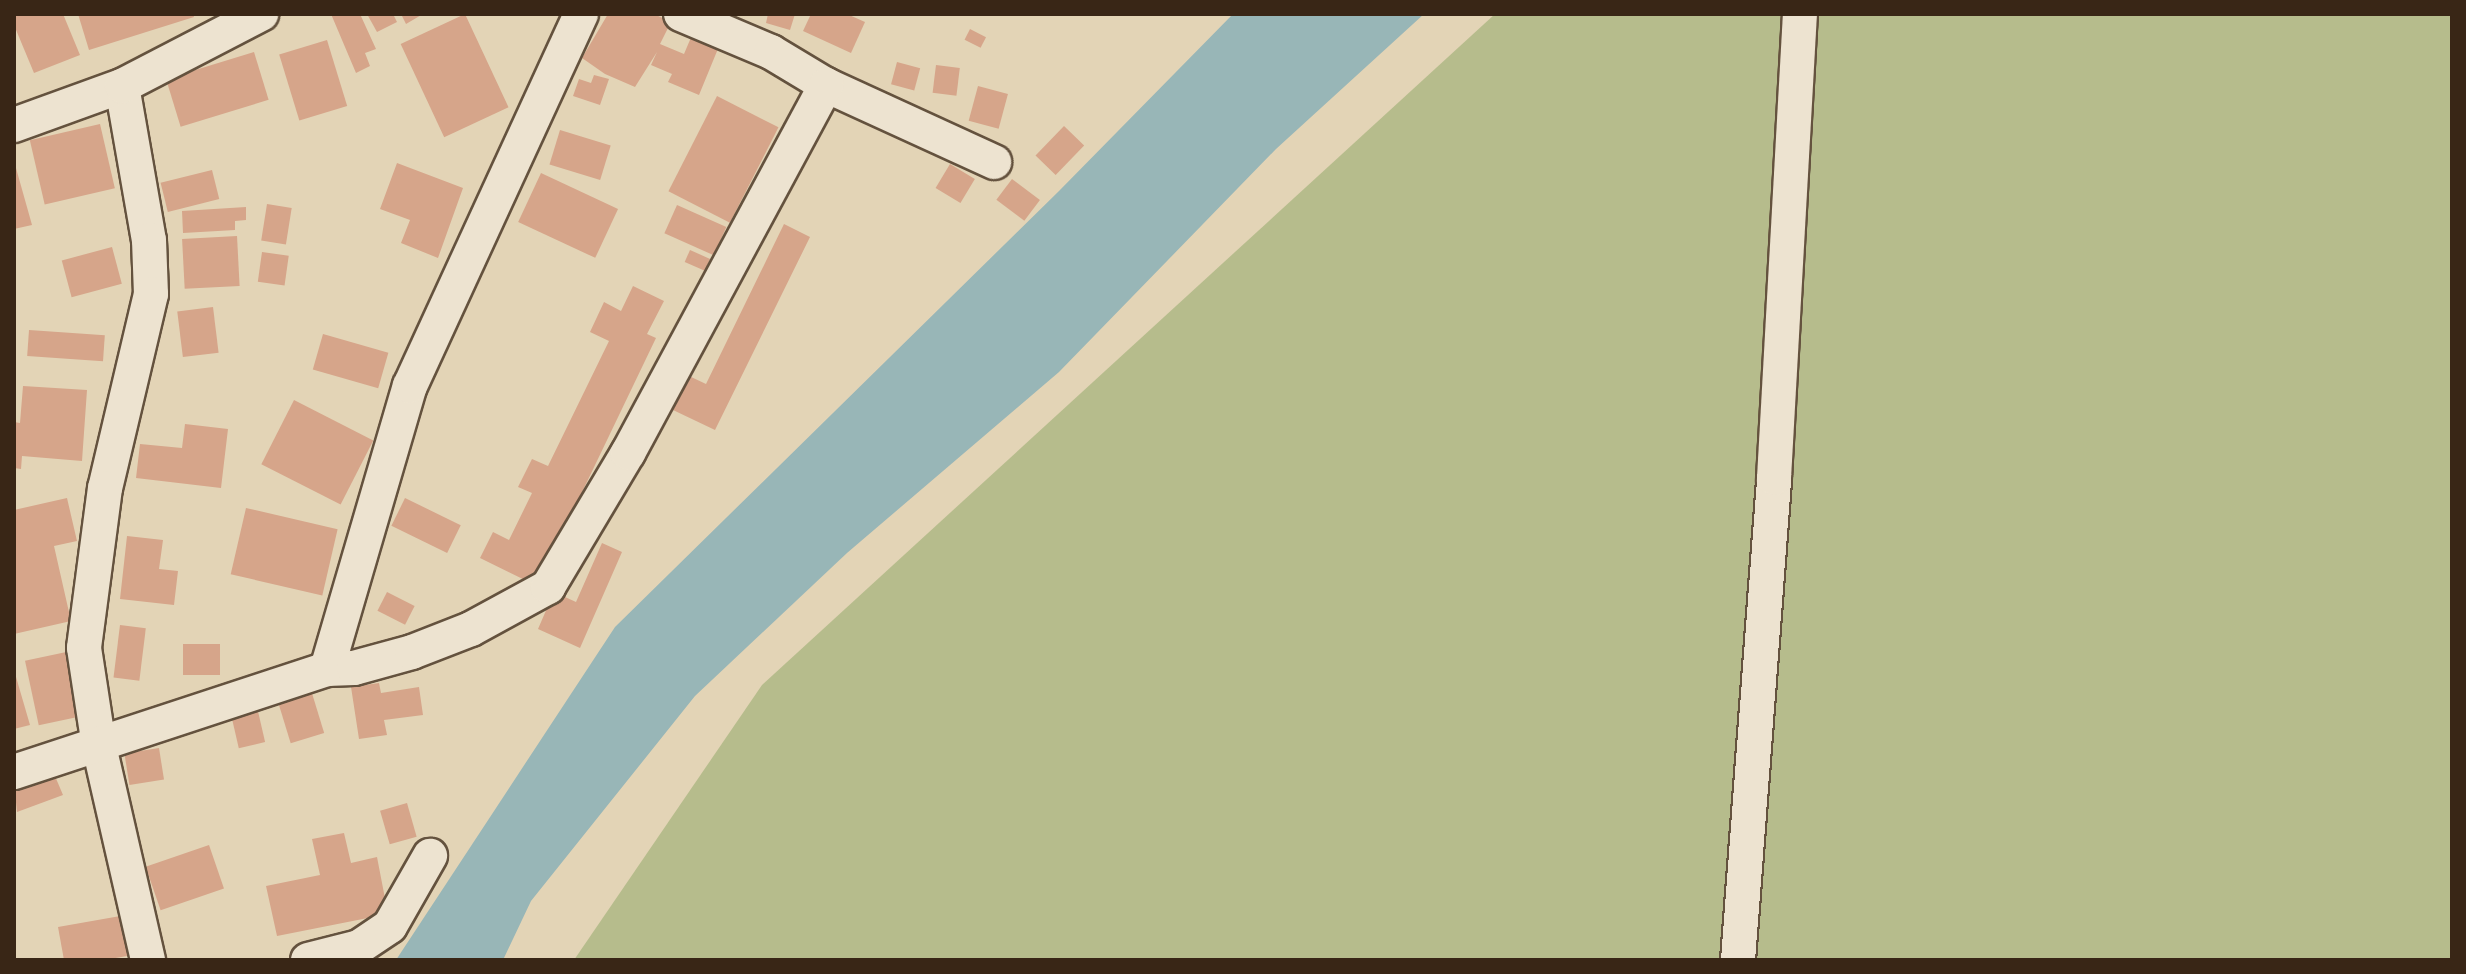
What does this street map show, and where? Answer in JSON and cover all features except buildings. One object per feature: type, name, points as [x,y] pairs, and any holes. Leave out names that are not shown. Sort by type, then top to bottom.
[{"type":"street","points":[[14,125],[122,86],[224,22],[261,14]]},
{"type":"street","points":[[327,669],[410,386],[581,14]]},
{"type":"street","points":[[681,14],[771,52],[826,85],[994,162]]},
{"type":"street","points":[[1738,960],[1773,494],[1800,14]]},
{"type":"street","points":[[14,772],[327,669],[354,668],[412,652],[471,629],[548,587],[628,453],[826,85]]},
{"type":"street","points":[[122,86],[149,240],[151,294],[105,488],[87,606],[84,648],[99,746],[148,960]]},
{"type":"street","points":[[308,960],[359,947],[390,926],[430,856]]},
{"type":"green space","points":[[1495,14],[2452,14],[2452,960],[574,960],[762,685]]},
{"type":"water","points":[[1233,14],[1424,14],[1276,149],[1059,372],[847,553],[695,696],[531,901],[503,960],[396,960],[615,627],[1059,191]]}]
